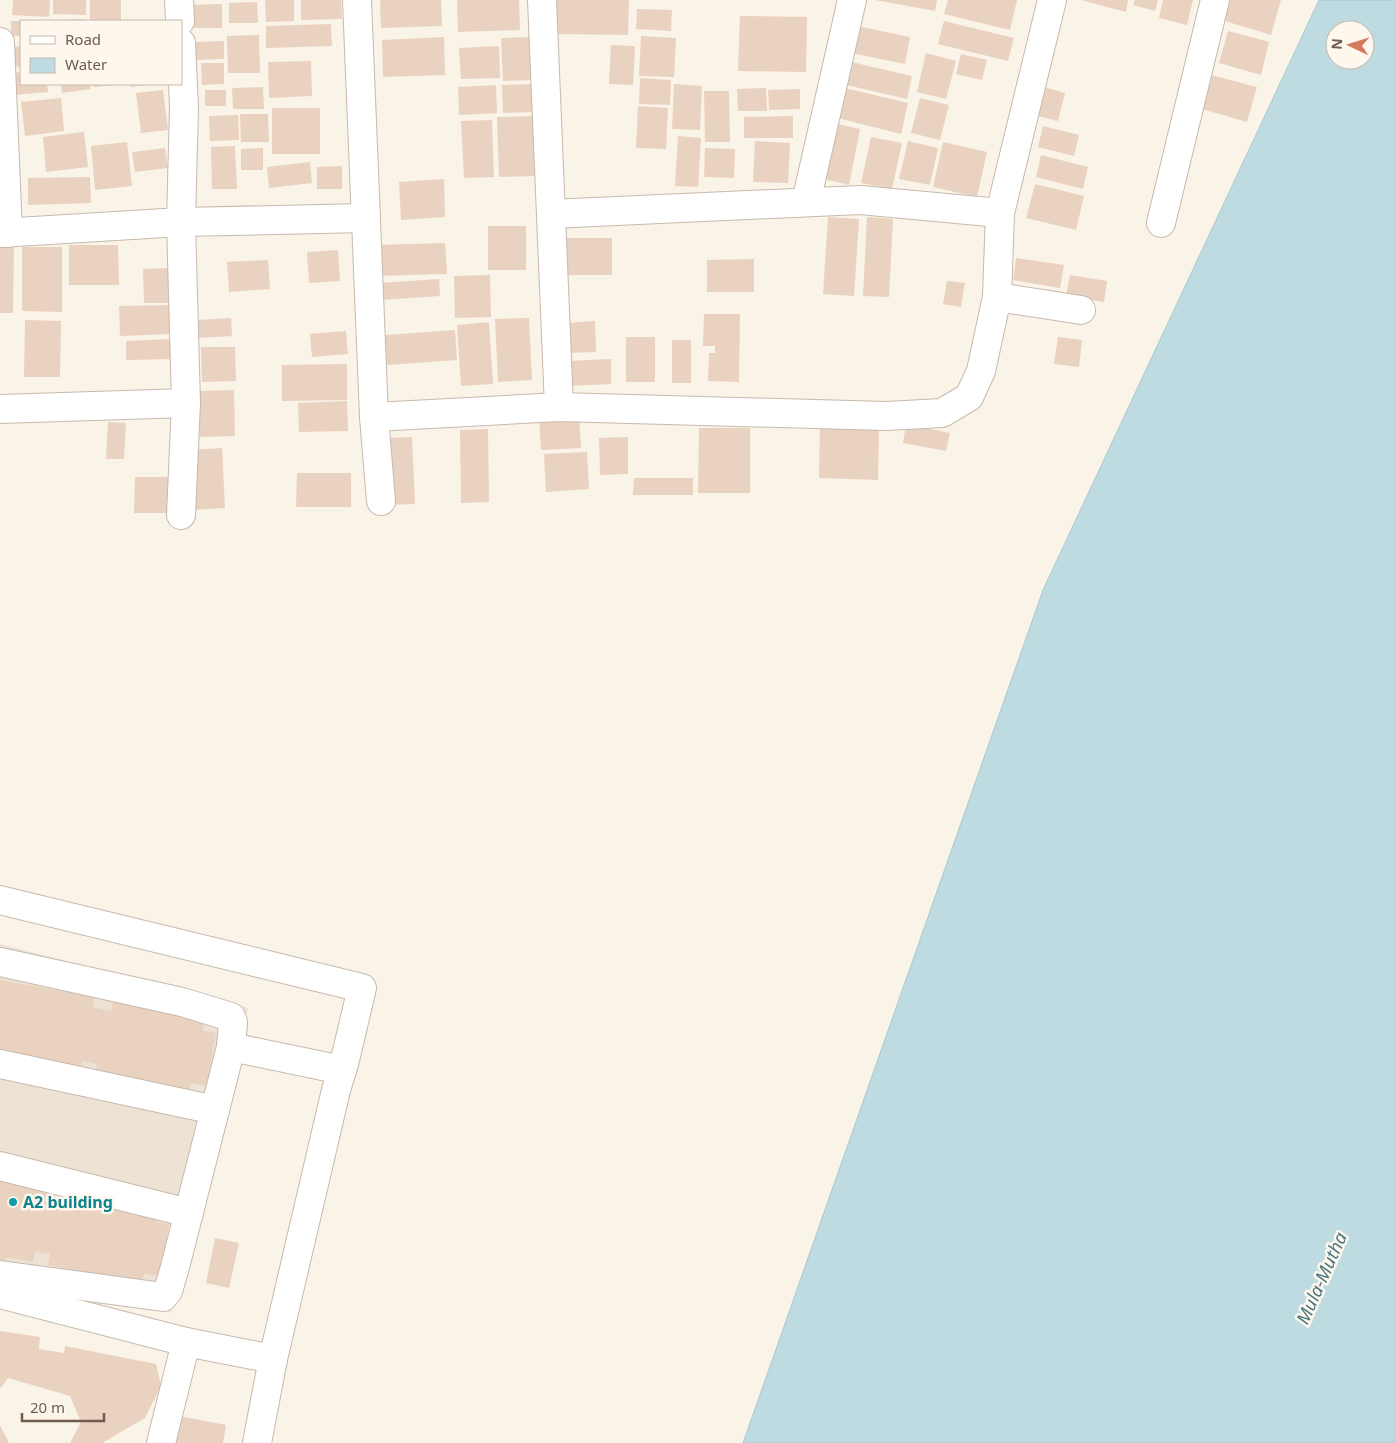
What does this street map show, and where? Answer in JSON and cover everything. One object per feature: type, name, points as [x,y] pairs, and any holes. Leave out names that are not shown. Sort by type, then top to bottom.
[{"type":"street","points":[[179,0],[180,20]]},
{"type":"street","points":[[357,0],[374,418],[381,501]]},
{"type":"street","points":[[542,0],[560,407]]},
{"type":"street","points":[[806,202],[846,0]]},
{"type":"street","points":[[374,418],[560,407],[886,416],[942,413],[969,397],[981,371],[997,297],[1000,213],[1052,0]]},
{"type":"street","points":[[1161,223],[1214,0]]},
{"type":"street","points":[[0,42],[4,233],[181,222],[366,218]]},
{"type":"street","points":[[181,515],[186,403],[181,222],[184,107],[182,64]]},
{"type":"street","points":[[551,214],[860,200],[1000,213]]},
{"type":"street","points":[[997,297],[1081,310]]},
{"type":"street","points":[[0,409],[186,403]]},
{"type":"street","points":[[0,900],[362,988],[273,1359],[257,1443]]},
{"type":"street","points":[[0,962],[182,1002],[231,1017],[233,1022],[231,1047],[189,1213],[168,1291],[163,1297],[0,1275]]},
{"type":"street","points":[[231,1047],[342,1070]]},
{"type":"street","points":[[0,1064],[215,1110]]},
{"type":"street","points":[[0,1166],[189,1213]]},
{"type":"street","points":[[0,1294],[186,1342],[273,1359]]},
{"type":"street","points":[[161,1443],[186,1342]]},
{"type":"shaded area","points":[[0,944],[248,1008],[171,1313],[0,1276]]},
{"type":"water","name":"Mula-Mutha","points":[[1319,0],[1395,0],[1395,1443],[743,1443],[1043,590]]},
{"type":"building","points":[[13,0],[50,0],[49,17],[12,15]]},
{"type":"building","points":[[53,0],[86,0],[86,15],[53,14]]},
{"type":"building","points":[[90,0],[121,0],[121,20],[90,20]]},
{"type":"building","points":[[265,0],[294,0],[294,21],[266,22]]},
{"type":"building","points":[[301,0],[341,0],[342,19],[301,20]]},
{"type":"building","points":[[380,0],[441,0],[442,26],[381,28]]},
{"type":"building","points":[[457,0],[519,0],[520,30],[458,32]]},
{"type":"building","points":[[557,0],[629,0],[628,35],[556,34]]},
{"type":"building","points":[[875,0],[937,0],[935,11]]},
{"type":"building","points":[[948,0],[1017,0],[1010,30],[944,14]]},
{"type":"building","points":[[1081,0],[1128,0],[1126,12]]},
{"type":"building","points":[[1135,0],[1158,0],[1155,11],[1133,5]]},
{"type":"building","points":[[1163,0],[1193,0],[1187,25],[1159,18]]},
{"type":"building","points":[[1230,0],[1281,0],[1271,35],[1225,21]]},
{"type":"building","points":[[257,2],[258,23],[229,23],[229,3]]},
{"type":"building","points":[[222,4],[222,28],[186,28],[185,5]]},
{"type":"building","points":[[637,9],[672,10],[671,31],[636,29]]},
{"type":"building","points":[[740,16],[807,17],[806,72],[738,71]]},
{"type":"building","points":[[11,21],[20,21],[20,36],[11,36]]},
{"type":"building","points":[[944,21],[1014,38],[1008,61],[938,44]]},
{"type":"building","points":[[331,24],[332,46],[266,48],[266,26]]},
{"type":"building","points":[[852,25],[910,37],[905,64],[846,52]]},
{"type":"building","points":[[1228,31],[1269,42],[1261,75],[1219,63]]},
{"type":"building","points":[[259,35],[260,73],[228,73],[227,36]]},
{"type":"building","points":[[641,36],[676,38],[674,77],[639,76]]},
{"type":"building","points":[[444,37],[445,75],[383,77],[382,40]]},
{"type":"building","points":[[531,37],[533,80],[503,81],[501,38]]},
{"type":"building","points":[[224,41],[224,59],[196,60],[196,42]]},
{"type":"building","points":[[611,45],[635,46],[633,85],[609,84]]},
{"type":"building","points":[[20,46],[20,66],[15,67],[13,47]]},
{"type":"building","points":[[499,46],[500,78],[461,79],[459,48]]},
{"type":"building","points":[[926,53],[956,61],[946,99],[917,92]]},
{"type":"building","points":[[961,54],[987,60],[982,80],[956,74]]},
{"type":"building","points":[[311,61],[312,96],[269,98],[268,62]]},
{"type":"building","points":[[847,61],[912,76],[907,99],[842,84]]},
{"type":"building","points":[[201,63],[224,63],[224,84],[202,85]]},
{"type":"building","points":[[20,72],[20,85],[47,85],[48,92],[14,95],[11,73]]},
{"type":"building","points":[[1211,75],[1257,87],[1247,122],[1202,109]]},
{"type":"building","points":[[640,78],[671,80],[670,105],[639,104]]},
{"type":"building","points":[[536,84],[537,112],[503,113],[502,85]]},
{"type":"building","points":[[674,84],[702,86],[700,130],[672,129]]},
{"type":"building","points":[[61,85],[90,85],[91,89],[62,93]]},
{"type":"building","points":[[94,85],[115,85],[94,87]]},
{"type":"building","points":[[130,85],[146,85],[131,87]]},
{"type":"building","points":[[496,85],[497,113],[459,115],[458,87]]},
{"type":"building","points":[[1040,86],[1065,93],[1058,121],[1034,115]]},
{"type":"building","points":[[263,87],[264,109],[233,109],[232,88]]},
{"type":"building","points":[[841,87],[908,103],[901,134],[834,117]]},
{"type":"building","points":[[766,88],[767,111],[738,111],[737,89]]},
{"type":"building","points":[[800,89],[800,109],[769,110],[768,90]]},
{"type":"building","points":[[163,90],[168,130],[141,133],[136,93]]},
{"type":"building","points":[[205,90],[226,90],[226,106],[205,106]]},
{"type":"building","points":[[704,91],[729,91],[730,142],[705,142]]},
{"type":"building","points":[[61,98],[64,131],[25,136],[21,102]]},
{"type":"building","points":[[920,98],[949,105],[940,140],[911,133]]},
{"type":"building","points":[[638,106],[668,108],[666,149],[636,148]]},
{"type":"building","points":[[272,108],[320,108],[320,154],[272,154]]},
{"type":"building","points":[[240,114],[268,114],[269,142],[241,142]]},
{"type":"building","points":[[238,115],[239,140],[210,141],[209,116]]},
{"type":"building","points":[[534,116],[537,176],[499,177],[497,117]]},
{"type":"building","points":[[793,116],[793,138],[744,138],[744,117]]},
{"type":"building","points":[[492,120],[494,177],[464,178],[461,121]]},
{"type":"building","points":[[828,122],[860,129],[849,185],[816,177]]},
{"type":"building","points":[[1043,126],[1079,135],[1074,156],[1038,147]]},
{"type":"building","points":[[84,132],[88,167],[46,172],[43,137]]},
{"type":"building","points":[[678,136],[701,138],[698,187],[675,186]]},
{"type":"building","points":[[871,137],[902,143],[892,189],[861,183]]},
{"type":"building","points":[[755,141],[790,143],[788,183],[753,182]]},
{"type":"building","points":[[908,141],[938,148],[930,185],[899,179]]},
{"type":"building","points":[[127,142],[132,186],[95,190],[91,146]]},
{"type":"building","points":[[943,142],[987,152],[977,197],[933,187]]},
{"type":"building","points":[[235,146],[237,189],[212,189],[211,147]]},
{"type":"building","points":[[165,148],[168,168],[135,172],[132,152]]},
{"type":"building","points":[[263,148],[263,170],[241,170],[241,149]]},
{"type":"building","points":[[705,148],[735,149],[734,178],[704,177]]},
{"type":"building","points":[[1041,155],[1088,167],[1083,189],[1036,177]]},
{"type":"building","points":[[310,162],[312,183],[269,188],[267,167]]},
{"type":"building","points":[[342,166],[342,189],[317,189],[317,167]]},
{"type":"building","points":[[90,177],[91,203],[28,205],[28,178]]},
{"type":"building","points":[[444,179],[445,217],[401,220],[399,182]]},
{"type":"building","points":[[1035,184],[1084,196],[1076,230],[1026,218]]},
{"type":"building","points":[[828,217],[859,219],[854,296],[823,294]]},
{"type":"building","points":[[867,217],[893,219],[889,297],[863,296]]},
{"type":"building","points":[[488,226],[526,226],[526,270],[488,270]]},
{"type":"building","points":[[558,238],[612,238],[612,275],[558,275]]},
{"type":"building","points":[[445,243],[447,274],[375,276],[374,245]]},
{"type":"building","points":[[69,245],[118,245],[119,285],[69,285]]},
{"type":"building","points":[[0,246],[14,246],[13,313],[0,313]]},
{"type":"building","points":[[22,247],[62,247],[62,312],[22,311]]},
{"type":"building","points":[[338,250],[340,281],[309,283],[307,252]]},
{"type":"building","points":[[1016,258],[1064,265],[1060,288],[1013,280]]},
{"type":"building","points":[[754,259],[754,292],[707,292],[707,260]]},
{"type":"building","points":[[268,260],[270,289],[229,292],[227,262]]},
{"type":"building","points":[[170,268],[170,303],[144,303],[143,269]]},
{"type":"building","points":[[490,275],[491,317],[455,318],[454,276]]},
{"type":"building","points":[[1070,275],[1107,281],[1104,302],[1066,296]]},
{"type":"building","points":[[439,279],[440,296],[381,300],[380,283]]},
{"type":"building","points":[[947,281],[965,283],[961,307],[943,304]]},
{"type":"building","points":[[169,305],[170,334],[120,336],[119,306]]},
{"type":"building","points":[[704,314],[740,314],[739,382],[708,381],[709,353],[715,353],[715,346],[703,346]]},
{"type":"building","points":[[231,318],[232,336],[198,338],[198,320]]},
{"type":"building","points":[[529,318],[532,380],[498,382],[495,319]]},
{"type":"building","points":[[25,320],[61,321],[60,377],[24,377]]},
{"type":"building","points":[[595,321],[596,352],[567,353],[566,323]]},
{"type":"building","points":[[489,322],[493,384],[461,386],[457,325]]},
{"type":"building","points":[[455,330],[457,360],[387,365],[385,335]]},
{"type":"building","points":[[346,331],[348,354],[312,357],[310,334]]},
{"type":"building","points":[[626,337],[655,337],[655,382],[626,382]]},
{"type":"building","points":[[1058,337],[1082,340],[1079,367],[1054,364]]},
{"type":"building","points":[[171,339],[172,359],[126,360],[126,341]]},
{"type":"building","points":[[672,340],[691,340],[691,383],[672,383]]},
{"type":"building","points":[[201,347],[235,347],[236,381],[202,382]]},
{"type":"building","points":[[611,359],[611,384],[568,386],[567,361]]},
{"type":"building","points":[[347,364],[347,400],[282,401],[282,365]]},
{"type":"building","points":[[234,390],[235,436],[200,437],[198,391]]},
{"type":"building","points":[[347,401],[348,431],[299,432],[298,403]]},
{"type":"building","points":[[579,416],[581,448],[541,450],[539,418]]},
{"type":"building","points":[[820,420],[879,422],[878,480],[819,478]]},
{"type":"building","points":[[108,422],[126,423],[124,459],[106,459]]},
{"type":"building","points":[[906,424],[950,433],[946,451],[903,443]]},
{"type":"building","points":[[699,428],[750,428],[750,493],[698,493]]},
{"type":"building","points":[[488,429],[489,502],[461,503],[460,430]]},
{"type":"building","points":[[412,437],[415,504],[388,505],[385,438]]},
{"type":"building","points":[[628,437],[628,474],[600,475],[599,438]]},
{"type":"building","points":[[222,448],[225,508],[192,510],[189,450]]},
{"type":"building","points":[[587,452],[589,489],[546,492],[544,454]]},
{"type":"building","points":[[297,473],[351,473],[351,507],[296,507]]},
{"type":"building","points":[[135,477],[171,477],[171,513],[134,513]]},
{"type":"building","points":[[634,478],[693,478],[693,495],[633,495]]},
{"type":"building","points":[[0,980],[94,997],[93,1007],[111,1011],[113,1001],[205,1018],[203,1031],[216,1033],[207,1086],[191,1083],[189,1092],[95,1074],[97,1064],[82,1061],[80,1071],[0,1057]]},
{"type":"building","points":[[0,1169],[47,1188],[46,1198],[64,1201],[66,1191],[158,1208],[156,1222],[169,1224],[160,1276],[144,1274],[142,1282],[48,1265],[50,1254],[35,1251],[33,1262],[7,1257],[0,1274]]},
{"type":"building","points":[[215,1238],[239,1243],[229,1288],[206,1283]]},
{"type":"building","points":[[0,1331],[40,1337],[39,1349],[64,1353],[65,1346],[156,1364],[161,1386],[145,1418],[102,1443],[70,1443],[81,1422],[70,1396],[8,1378],[0,1389]]},
{"type":"building","points":[[179,1416],[226,1425],[223,1443],[174,1443]]},
{"type":"building","points":[[0,1425],[9,1443],[0,1443]]},
{"type":"place","name":"A2 building","points":[[13,1202]]}]
